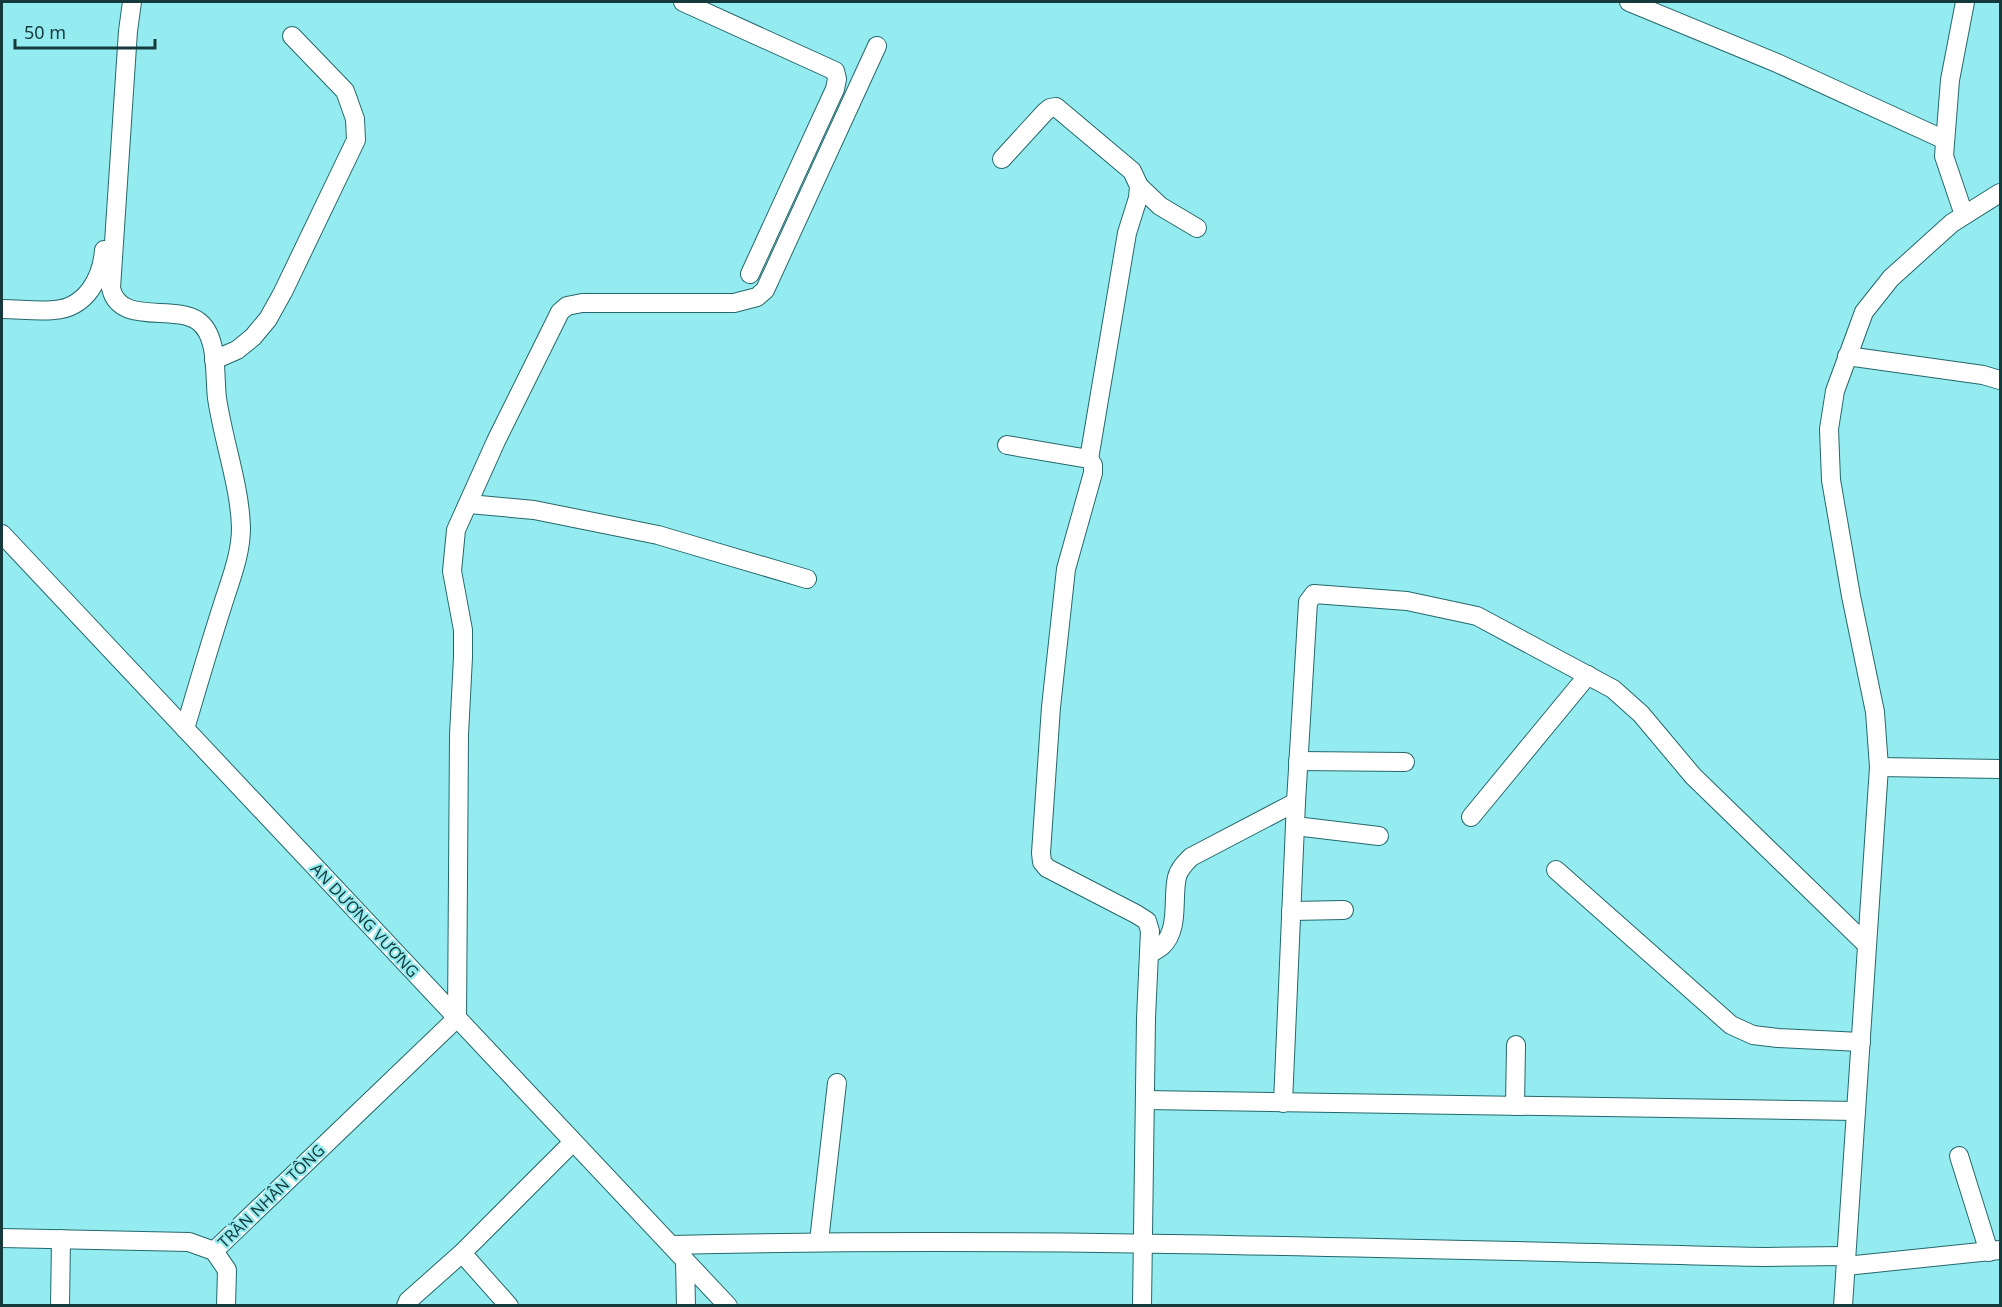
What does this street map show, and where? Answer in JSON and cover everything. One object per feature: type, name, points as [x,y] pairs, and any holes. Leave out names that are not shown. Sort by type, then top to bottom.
[{"type":"street","points":[[2,309],[56,310],[77,303],[98,281],[103,258],[118,31],[122,2]]},
{"type":"street","points":[[132,2],[128,31],[111,288],[113,297],[122,307],[185,316],[198,321],[208,334],[212,344],[218,404],[240,509],[239,549],[185,729]]},
{"type":"street","points":[[683,2],[836,71],[835,89],[750,274]]},
{"type":"street","points":[[1629,2],[1777,63],[1945,140]]},
{"type":"street","points":[[1964,215],[1944,156],[1950,80],[1965,2]]},
{"type":"street","points":[[214,360],[237,350],[254,337],[268,319],[356,140],[355,119],[345,91],[292,36]]},
{"type":"street","points":[[457,1018],[459,735],[463,639],[452,571],[456,530],[496,441],[554,323],[560,312],[567,306],[582,303],[734,303],[757,297],[765,290],[877,46]]},
{"type":"street","points":[[1002,159],[1045,112],[1056,107],[1132,171],[1140,186],[1160,206],[1197,228]]},
{"type":"street","points":[[1140,186],[1127,234],[1089,459],[1093,465],[1093,473],[1066,568],[1051,707],[1041,853],[1042,862],[1047,868],[1147,921],[1150,931],[1146,1018],[1142,1305]]},
{"type":"street","points":[[1843,1305],[1879,767],[1875,712],[1851,596],[1831,480],[1829,429],[1835,391],[1864,312],[1891,278],[1952,223],[2001,193]]},
{"type":"street","points":[[1848,356],[1983,375],[2001,380]]},
{"type":"street","points":[[1007,445],[1089,459]]},
{"type":"street","points":[[469,504],[534,510],[658,535],[807,579]]},
{"type":"street","name":"AN DƯƠNG VƯƠNG","points":[[2,534],[728,1305]]},
{"type":"street","points":[[1282,1103],[1298,761],[1308,602],[1314,594],[1407,601],[1477,616],[1613,689],[1641,714],[1693,776],[1867,945]]},
{"type":"street","points":[[1471,817],[1588,675]]},
{"type":"street","points":[[1298,761],[1405,762]]},
{"type":"street","points":[[1879,767],[2001,769]]},
{"type":"street","points":[[1149,954],[1162,946],[1168,938],[1173,921],[1177,875],[1191,857],[1296,802]]},
{"type":"street","points":[[1295,826],[1379,836]]},
{"type":"street","points":[[1556,870],[1731,1025],[1753,1035],[1861,1042]]},
{"type":"street","points":[[1291,911],[1344,910]]},
{"type":"street","name":"TRẦN NHÂN TÔNG","points":[[2,1238],[189,1242],[213,1251],[457,1018]]},
{"type":"street","points":[[1515,1106],[1516,1045]]},
{"type":"street","points":[[819,1241],[837,1083]]},
{"type":"street","points":[[1145,1100],[1856,1111]]},
{"type":"street","points":[[406,1305],[462,1253],[573,1142]]},
{"type":"street","points":[[671,1245],[819,1241],[1142,1244],[1846,1261],[1995,1251],[1959,1156]]},
{"type":"street","points":[[60,1305],[61,1239]]},
{"type":"street","points":[[213,1251],[226,1270],[226,1305]]},
{"type":"street","points":[[462,1253],[509,1305]]},
{"type":"street","points":[[685,1260],[686,1305]]}]
